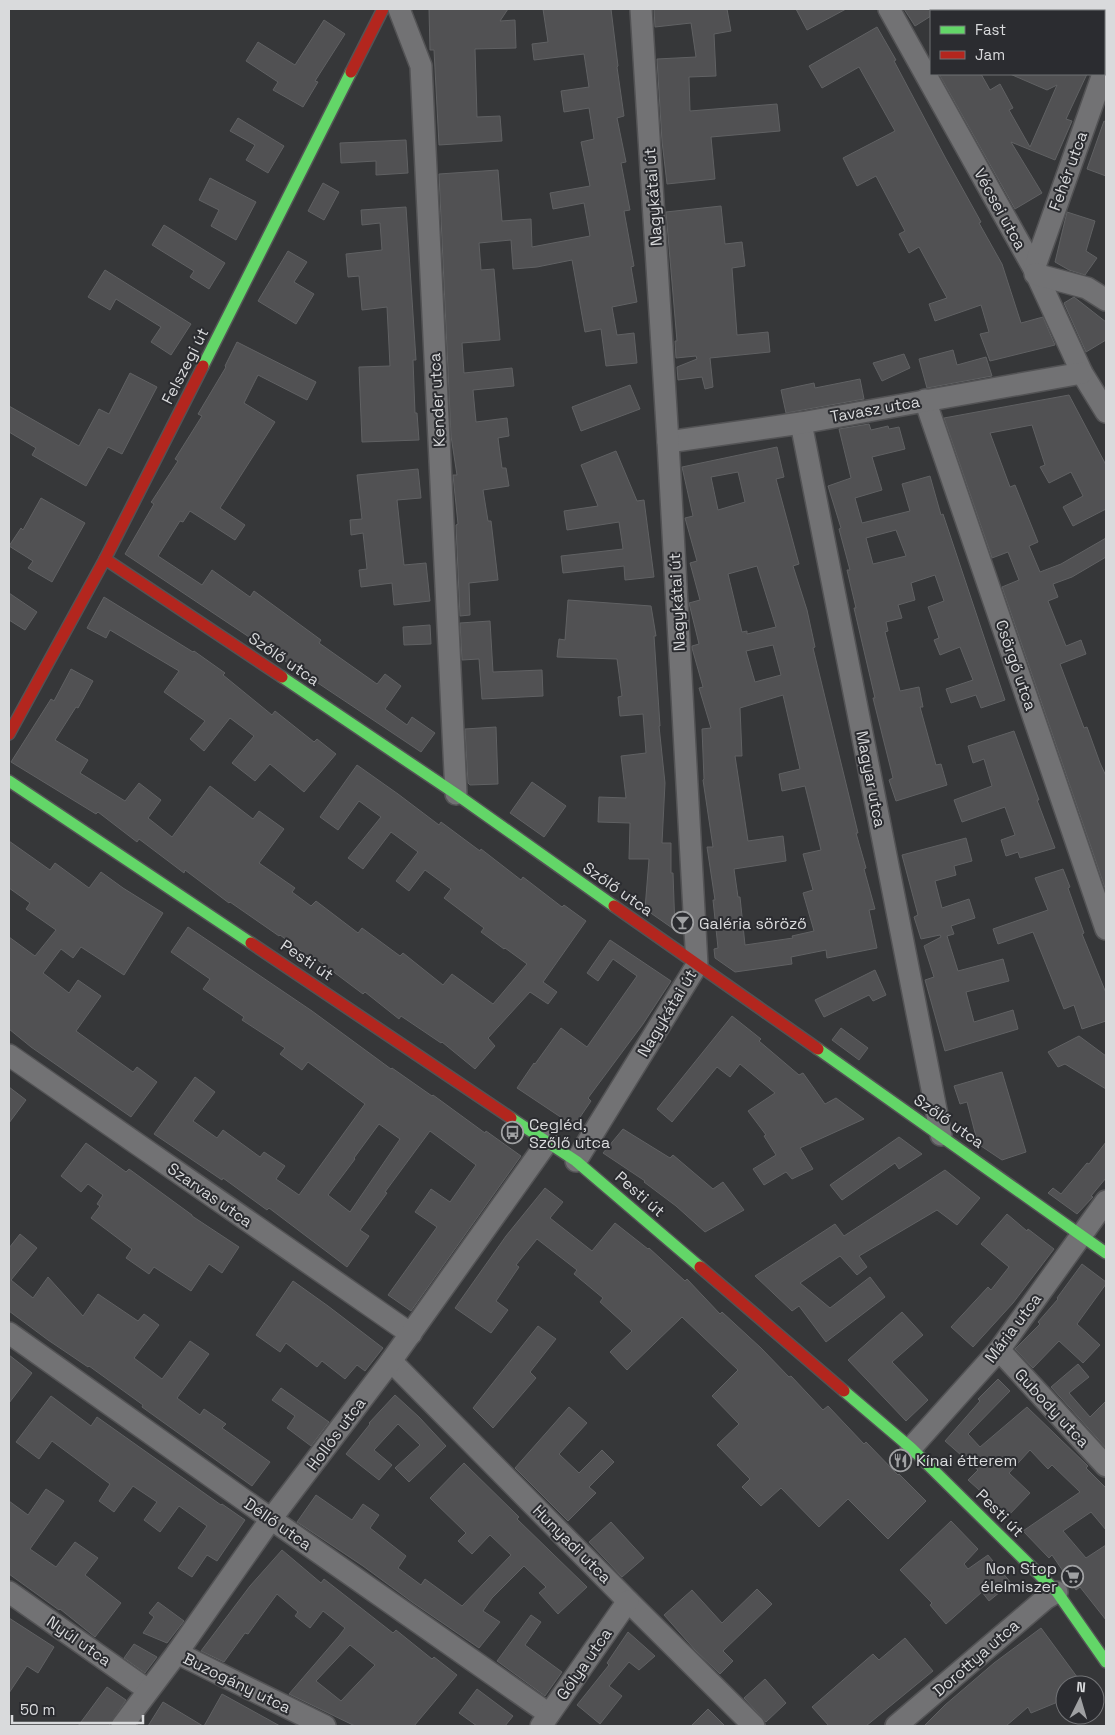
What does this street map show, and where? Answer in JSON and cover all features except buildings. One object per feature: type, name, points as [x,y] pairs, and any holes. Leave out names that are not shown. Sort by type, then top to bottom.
[{"type":"street","name":"Felszegi út","points":[[9,734],[105,559],[383,9]]},
{"type":"street","name":"Kender utca","points":[[399,9],[421,66],[456,794]]},
{"type":"street","name":"Nagykátai út","points":[[576,1161],[697,965],[668,442],[640,9]]},
{"type":"street","name":"Vécsei utca","points":[[889,9],[1034,271],[1082,373],[1106,412]]},
{"type":"street","name":"Fehér utca","points":[[1034,271],[1102,75]]},
{"type":"street","points":[[1034,271],[1086,288],[1106,300]]},
{"type":"street","name":"Tavasz utca","points":[[668,442],[801,423],[1082,373]]},
{"type":"street","name":"Csörgő utca","points":[[925,400],[1106,929]]},
{"type":"street","name":"Magyar utca","points":[[801,423],[941,1135]]},
{"type":"street","name":"Szőlő utca","points":[[105,559],[456,794],[1106,1253]]},
{"type":"street","name":"Pesti út","points":[[10,785],[576,1161],[911,1448],[1057,1592],[1106,1662]]},
{"type":"street","name":"Szarvas utca","points":[[9,1055],[411,1334]]},
{"type":"street","name":"Hollós utca","points":[[122,1726],[177,1653],[271,1519],[392,1361],[548,1141]]},
{"type":"street","name":"Mária utca","points":[[911,1448],[999,1350],[1106,1202]]},
{"type":"street","name":"Déllő utca","points":[[9,1333],[271,1519],[545,1720]]},
{"type":"street","name":"Gubody utca","points":[[999,1350],[1106,1466]]},
{"type":"street","name":"Hunyadi utca","points":[[392,1361],[754,1726]]},
{"type":"street","name":"Nyúl utca","points":[[9,1592],[148,1690]]},
{"type":"street","name":"Dorottya utca","points":[[896,1726],[1045,1599],[1057,1592]]},
{"type":"street","name":"Gólya utca","points":[[545,1720],[628,1601]]},
{"type":"street","name":"Buzogány utca","points":[[177,1653],[325,1726]]},
{"type":"traffic: fast","points":[[203,366],[351,72]]},
{"type":"traffic: fast","points":[[282,677],[456,794],[614,906]]},
{"type":"traffic: fast","points":[[9,781],[251,943]]},
{"type":"traffic: fast","points":[[818,1049],[1106,1253]]},
{"type":"traffic: fast","points":[[511,1118],[576,1161],[700,1267]]},
{"type":"traffic: fast","points":[[844,1391],[911,1448],[1057,1592],[1106,1662]]},
{"type":"traffic: jam","points":[[351,72],[383,9]]},
{"type":"traffic: jam","points":[[9,734],[105,559],[203,366]]},
{"type":"traffic: jam","points":[[105,559],[282,677]]},
{"type":"traffic: jam","points":[[614,906],[818,1049]]},
{"type":"traffic: jam","points":[[251,943],[511,1118]]},
{"type":"traffic: jam","points":[[700,1267],[844,1391]]},
{"type":"place","name":"Galéria söröző","points":[[683,923]]},
{"type":"place","name":"Cegléd, Szőlő utca","points":[[513,1133]]},
{"type":"place","name":"Kínai étterem","points":[[900,1460]]},
{"type":"place","name":"Non Stop élelmiszer","points":[[1073,1577]]}]
